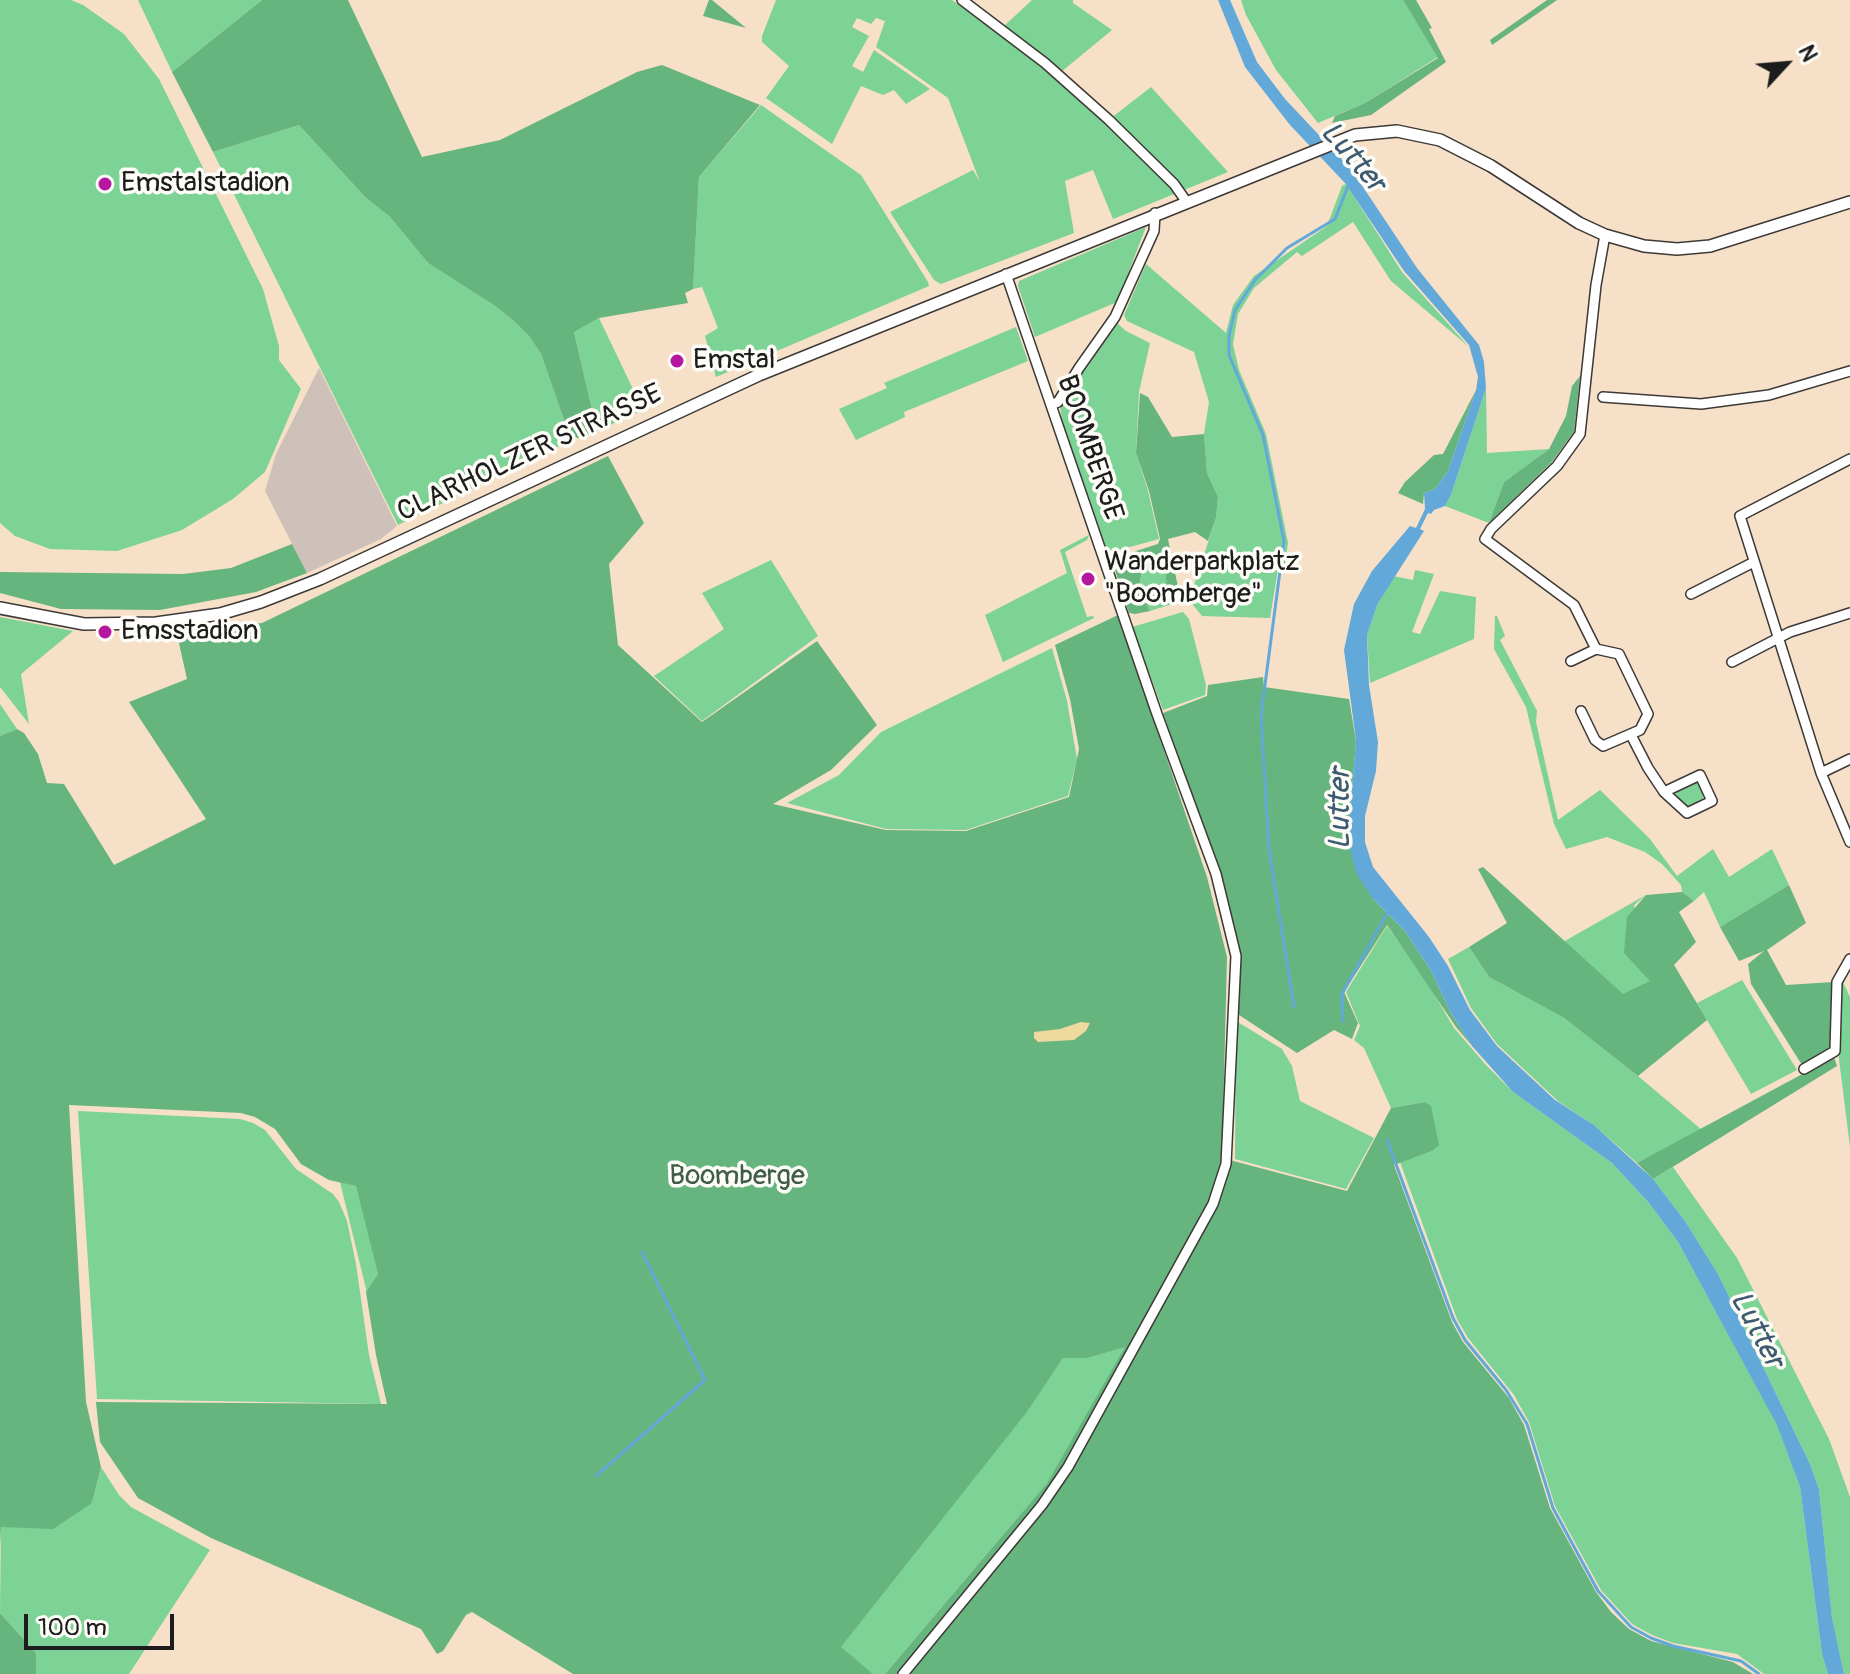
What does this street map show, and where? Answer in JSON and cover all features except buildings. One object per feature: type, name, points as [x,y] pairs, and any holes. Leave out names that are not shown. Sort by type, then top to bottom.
[{"type":"street","points":[[962,0],[1045,63],[1109,120],[1174,184],[1186,201]]},
{"type":"street","name":"CLARHOLZER STRASSE","points":[[0,608],[84,624],[156,623],[220,614],[261,602],[320,579],[746,380],[1335,141],[1376,131],[1397,131],[1440,140],[1479,158],[1556,209],[1605,235],[1644,246],[1677,249],[1710,246],[1850,202]]},
{"type":"street","points":[[1051,405],[1058,402],[1115,317],[1154,231],[1155,213]]},
{"type":"street","points":[[1596,649],[1574,605],[1485,539],[1491,529],[1557,466],[1580,434],[1596,285],[1605,235]]},
{"type":"street","name":"BOOMBERGE","points":[[903,1674],[1042,1505],[1068,1467],[1213,1204],[1226,1164],[1236,956],[1216,874],[1157,714],[1006,274]]},
{"type":"street","points":[[1603,397],[1701,404],[1769,395],[1850,371]]},
{"type":"street","points":[[1850,459],[1740,516],[1821,773],[1850,842]]},
{"type":"street","points":[[1691,594],[1754,562]]},
{"type":"street","points":[[1732,662],[1779,638],[1850,613]]},
{"type":"street","points":[[1571,661],[1596,649],[1619,654],[1648,714],[1640,730],[1610,744],[1599,744],[1581,711]]},
{"type":"street","points":[[1631,735],[1664,792],[1687,813],[1712,801],[1700,775],[1664,792]]},
{"type":"street","points":[[1821,773],[1850,759]]},
{"type":"street","points":[[1804,1069],[1835,1051],[1837,982],[1850,959]]},
{"type":"shaded area","points":[[319,368],[397,526],[381,539],[307,573],[265,491],[276,454]]},
{"type":"green space","name":"Emstalstadion","points":[[0,0],[71,0],[83,5],[124,34],[159,79],[263,289],[279,346],[279,360],[301,389],[265,472],[233,499],[182,530],[117,551],[50,549],[15,536],[0,523]]},
{"type":"green space","points":[[138,0],[262,0],[172,72]]},
{"type":"green space","points":[[262,0],[348,0],[422,157],[500,140],[637,72],[662,65],[760,105],[699,177],[693,289],[685,293],[688,303],[599,318],[574,332],[597,431],[579,438],[570,437],[541,354],[529,336],[495,306],[428,263],[390,217],[365,197],[299,125],[213,152],[172,72]]},
{"type":"green space","points":[[709,0],[712,0],[746,28],[703,16]]},
{"type":"green space","points":[[776,0],[952,0],[1056,77],[1106,122],[1151,87],[1228,172],[1113,219],[1093,170],[1065,181],[1074,233],[941,284],[934,280],[890,212],[973,170],[980,182],[948,98],[876,47],[885,21],[876,18],[871,24],[857,18],[852,27],[869,36],[852,66],[863,72],[874,50],[930,89],[906,104],[894,90],[883,95],[861,86],[832,144],[766,98],[789,66],[762,42]]},
{"type":"green space","points":[[1032,0],[1073,0],[1112,30],[1061,72],[1003,27]]},
{"type":"green space","points":[[1241,0],[1403,0],[1438,57],[1365,103],[1318,123],[1276,70]]},
{"type":"green space","points":[[1403,0],[1416,0],[1446,62],[1371,115],[1332,123],[1335,116],[1365,103],[1438,58]]},
{"type":"green space","points":[[1547,0],[1557,0],[1492,45],[1490,40]]},
{"type":"green space","points":[[761,105],[861,175],[929,286],[716,377],[705,336],[718,328],[702,287],[693,289],[699,177]]},
{"type":"green space","points":[[299,125],[365,197],[390,217],[428,263],[495,306],[529,336],[541,354],[570,437],[568,442],[398,525],[213,152]]},
{"type":"green space","points":[[1346,184],[1402,272],[1468,346],[1391,281],[1353,222],[1302,256],[1297,252],[1254,288],[1238,314],[1233,344],[1239,370],[1266,434],[1288,543],[1285,564],[1279,563],[1270,618],[1202,616],[1189,600],[1216,518],[1218,497],[1207,473],[1204,434],[1209,402],[1194,352],[1127,321],[1124,315],[1146,264],[1226,333],[1233,305],[1254,276],[1327,226],[1342,186]]},
{"type":"green space","points":[[1146,227],[1117,302],[1035,337],[1019,281]]},
{"type":"green space","points":[[599,318],[643,410],[597,431],[574,332]]},
{"type":"green space","points":[[1116,322],[1126,331],[1150,343],[1139,392],[1136,453],[1159,539],[1108,553],[1062,421],[1060,405]]},
{"type":"green space","points":[[1016,327],[1028,361],[904,412],[905,417],[856,440],[839,409],[887,388],[884,383]]},
{"type":"green space","points":[[1580,376],[1574,432],[1551,463],[1489,523],[1504,482],[1549,449],[1566,416],[1572,386]]},
{"type":"green space","points":[[1486,388],[1487,453],[1549,449],[1504,482],[1489,523],[1445,506]]},
{"type":"green space","points":[[1476,390],[1448,471],[1435,489],[1424,493],[1423,504],[1398,493],[1405,482],[1434,455],[1443,454]]},
{"type":"green space","points":[[1140,393],[1148,397],[1172,437],[1204,434],[1207,473],[1218,497],[1216,518],[1208,541],[1195,532],[1168,539],[1178,587],[1167,588],[1164,561],[1144,560],[1139,587],[1150,611],[1135,614],[1129,613],[1112,561],[1158,544],[1160,539],[1136,453]]},
{"type":"green space","name":"Boomberge","points":[[608,456],[644,523],[609,564],[618,645],[702,722],[817,641],[877,725],[831,770],[773,804],[886,830],[966,831],[1069,797],[1079,749],[1070,699],[1055,645],[1118,615],[1207,877],[1227,957],[1222,1158],[1347,1191],[1391,1108],[1425,1102],[1431,1106],[1439,1145],[1432,1151],[1394,1165],[1452,1322],[1463,1342],[1509,1398],[1524,1425],[1550,1508],[1596,1592],[1629,1629],[1651,1641],[1733,1662],[1753,1674],[885,1674],[1047,1483],[1125,1347],[1088,1358],[1063,1358],[1026,1413],[841,1647],[873,1674],[573,1674],[472,1612],[466,1615],[443,1651],[437,1654],[421,1629],[211,1538],[138,1498],[100,1442],[96,1402],[387,1404],[366,1292],[378,1274],[356,1186],[329,1180],[301,1164],[275,1129],[241,1113],[69,1105],[86,1402],[101,1467],[92,1503],[53,1529],[1,1527],[0,1547],[0,736],[17,729],[24,733],[38,754],[47,783],[64,784],[114,865],[206,819],[129,702],[187,679],[176,630],[262,623]]},
{"type":"green space","points":[[1089,535],[1087,540],[1065,552],[1087,617],[1094,618],[1003,662],[985,615],[1067,573],[1060,550]]},
{"type":"green space","points":[[292,544],[307,573],[256,592],[160,610],[61,609],[0,593],[0,572],[183,574],[231,568]]},
{"type":"green space","points":[[771,560],[818,636],[702,721],[654,676],[724,629],[702,593]]},
{"type":"green space","points":[[1144,560],[1164,561],[1167,587],[1178,587],[1182,601],[1150,611],[1139,587]]},
{"type":"green space","points":[[1415,570],[1434,574],[1412,632],[1420,634],[1440,591],[1476,597],[1474,639],[1370,683],[1367,635],[1378,603],[1393,576],[1413,580]]},
{"type":"green space","points":[[1183,612],[1189,619],[1206,685],[1205,695],[1163,710],[1132,627]]},
{"type":"green space","points":[[1495,616],[1505,636],[1500,640],[1537,711],[1536,722],[1558,820],[1600,790],[1650,839],[1677,876],[1713,849],[1729,877],[1772,849],[1789,885],[1720,927],[1704,892],[1694,901],[1682,892],[1681,885],[1662,864],[1645,852],[1607,837],[1566,849],[1554,824],[1526,707],[1494,649]]},
{"type":"green space","points":[[0,617],[73,631],[21,674],[29,724],[0,687]]},
{"type":"green space","points":[[1052,648],[1067,701],[1077,759],[1068,796],[966,830],[886,829],[787,803],[839,775],[881,732]]},
{"type":"green space","points":[[1263,677],[1264,687],[1349,699],[1356,741],[1348,839],[1373,899],[1405,931],[1430,969],[1451,1013],[1472,1046],[1387,925],[1344,992],[1358,1023],[1352,1039],[1334,1030],[1297,1053],[1236,1013],[1241,955],[1219,871],[1163,713],[1207,696],[1208,685]]},
{"type":"green space","points":[[0,704],[17,729],[0,736]]},
{"type":"green space","points":[[1695,782],[1700,784],[1704,794],[1702,801],[1683,806],[1675,798],[1676,792]]},
{"type":"green space","points":[[1483,867],[1623,994],[1650,981],[1624,953],[1627,917],[1646,895],[1682,892],[1694,901],[1679,912],[1696,942],[1674,965],[1707,1020],[1638,1076],[1564,1018],[1489,977],[1469,947],[1507,923],[1478,869]]},
{"type":"green space","points":[[1789,885],[1806,923],[1767,950],[1786,985],[1833,982],[1832,1046],[1802,1065],[1751,984],[1748,964],[1764,951],[1739,961],[1720,927]]},
{"type":"green space","points":[[1646,895],[1634,905],[1650,982],[1623,995],[1563,942]]},
{"type":"green space","points":[[1387,926],[1428,984],[1454,1028],[1486,1065],[1513,1092],[1612,1163],[1649,1203],[1678,1242],[1777,1424],[1800,1487],[1822,1654],[1828,1674],[1764,1674],[1737,1654],[1673,1643],[1632,1624],[1601,1590],[1555,1506],[1529,1422],[1514,1395],[1468,1338],[1457,1319],[1400,1162],[1432,1151],[1431,1107],[1425,1102],[1391,1108],[1364,1048],[1354,1040],[1360,1026],[1346,992]]},
{"type":"green space","points":[[1469,947],[1489,977],[1564,1018],[1702,1130],[1637,1163],[1594,1125],[1559,1102],[1497,1044],[1471,1008],[1448,959]]},
{"type":"green space","points":[[1742,980],[1797,1070],[1751,1094],[1697,1003]]},
{"type":"green space","points":[[1842,980],[1850,997],[1850,1147],[1838,1051]]},
{"type":"green space","points":[[1236,1021],[1282,1049],[1292,1066],[1300,1101],[1374,1138],[1346,1189],[1235,1159]]},
{"type":"green space","points":[[1834,1057],[1837,1066],[1653,1179],[1637,1163]]},
{"type":"green space","points":[[78,1111],[240,1119],[253,1123],[265,1130],[296,1169],[333,1194],[347,1221],[369,1355],[381,1404],[97,1399]]},
{"type":"green space","points":[[1673,1167],[1737,1258],[1829,1439],[1850,1497],[1850,1674],[1844,1674],[1832,1619],[1819,1489],[1810,1464],[1718,1274],[1685,1221],[1653,1179]]},
{"type":"green space","points":[[340,1182],[356,1186],[368,1227],[378,1274],[367,1293]]},
{"type":"green space","points":[[1127,1346],[1047,1483],[885,1674],[873,1674],[840,1648],[1025,1413],[1063,1358],[1088,1358]]},
{"type":"green space","points":[[101,1467],[131,1507],[210,1550],[129,1674],[36,1674],[36,1653],[0,1613],[1,1527],[92,1503]]},
{"type":"green space","points":[[0,1613],[36,1653],[36,1674],[0,1674]]},
{"type":"sand","points":[[1081,1022],[1090,1023],[1086,1031],[1074,1040],[1038,1042],[1034,1038],[1034,1032],[1060,1029]]},
{"type":"water","points":[[1218,0],[1230,0],[1257,62],[1285,99],[1351,169],[1417,268],[1479,345],[1484,362],[1486,388],[1451,495],[1445,506],[1428,513],[1420,529],[1424,531],[1378,603],[1367,635],[1369,685],[1378,742],[1376,771],[1365,816],[1365,842],[1373,867],[1429,937],[1470,1010],[1497,1046],[1555,1100],[1594,1125],[1653,1179],[1685,1221],[1718,1274],[1810,1464],[1819,1489],[1832,1618],[1844,1674],[1828,1674],[1822,1654],[1800,1487],[1777,1425],[1678,1242],[1649,1203],[1612,1163],[1513,1092],[1472,1046],[1451,1013],[1430,969],[1405,931],[1373,899],[1356,873],[1348,839],[1356,740],[1344,650],[1354,604],[1372,571],[1410,526],[1416,528],[1425,509],[1424,493],[1435,489],[1448,471],[1478,377],[1469,345],[1404,271],[1345,183],[1290,125],[1245,67]]},
{"type":"waterway","name":"Lutter","points":[[1294,1007],[1269,849],[1261,715],[1284,541],[1263,435],[1229,355],[1229,336],[1235,310],[1255,280],[1287,248],[1335,219],[1348,186]]},
{"type":"waterway","points":[[1343,1021],[1342,994],[1387,913]]},
{"type":"waterway","points":[[1387,1140],[1453,1318],[1465,1340],[1506,1390],[1527,1424],[1553,1508],[1598,1591],[1631,1627],[1651,1638],[1741,1661],[1759,1674]]},
{"type":"waterway","points":[[596,1476],[705,1380],[642,1252]]},
{"type":"place","name":"Emstalstadion","points":[[105,184]]},
{"type":"place","name":"Emstal","points":[[677,361]]},
{"type":"place","name":"Wanderparkplatz \"Boomberge\"","points":[[1088,579]]},
{"type":"place","name":"Emsstadion","points":[[105,632]]}]
